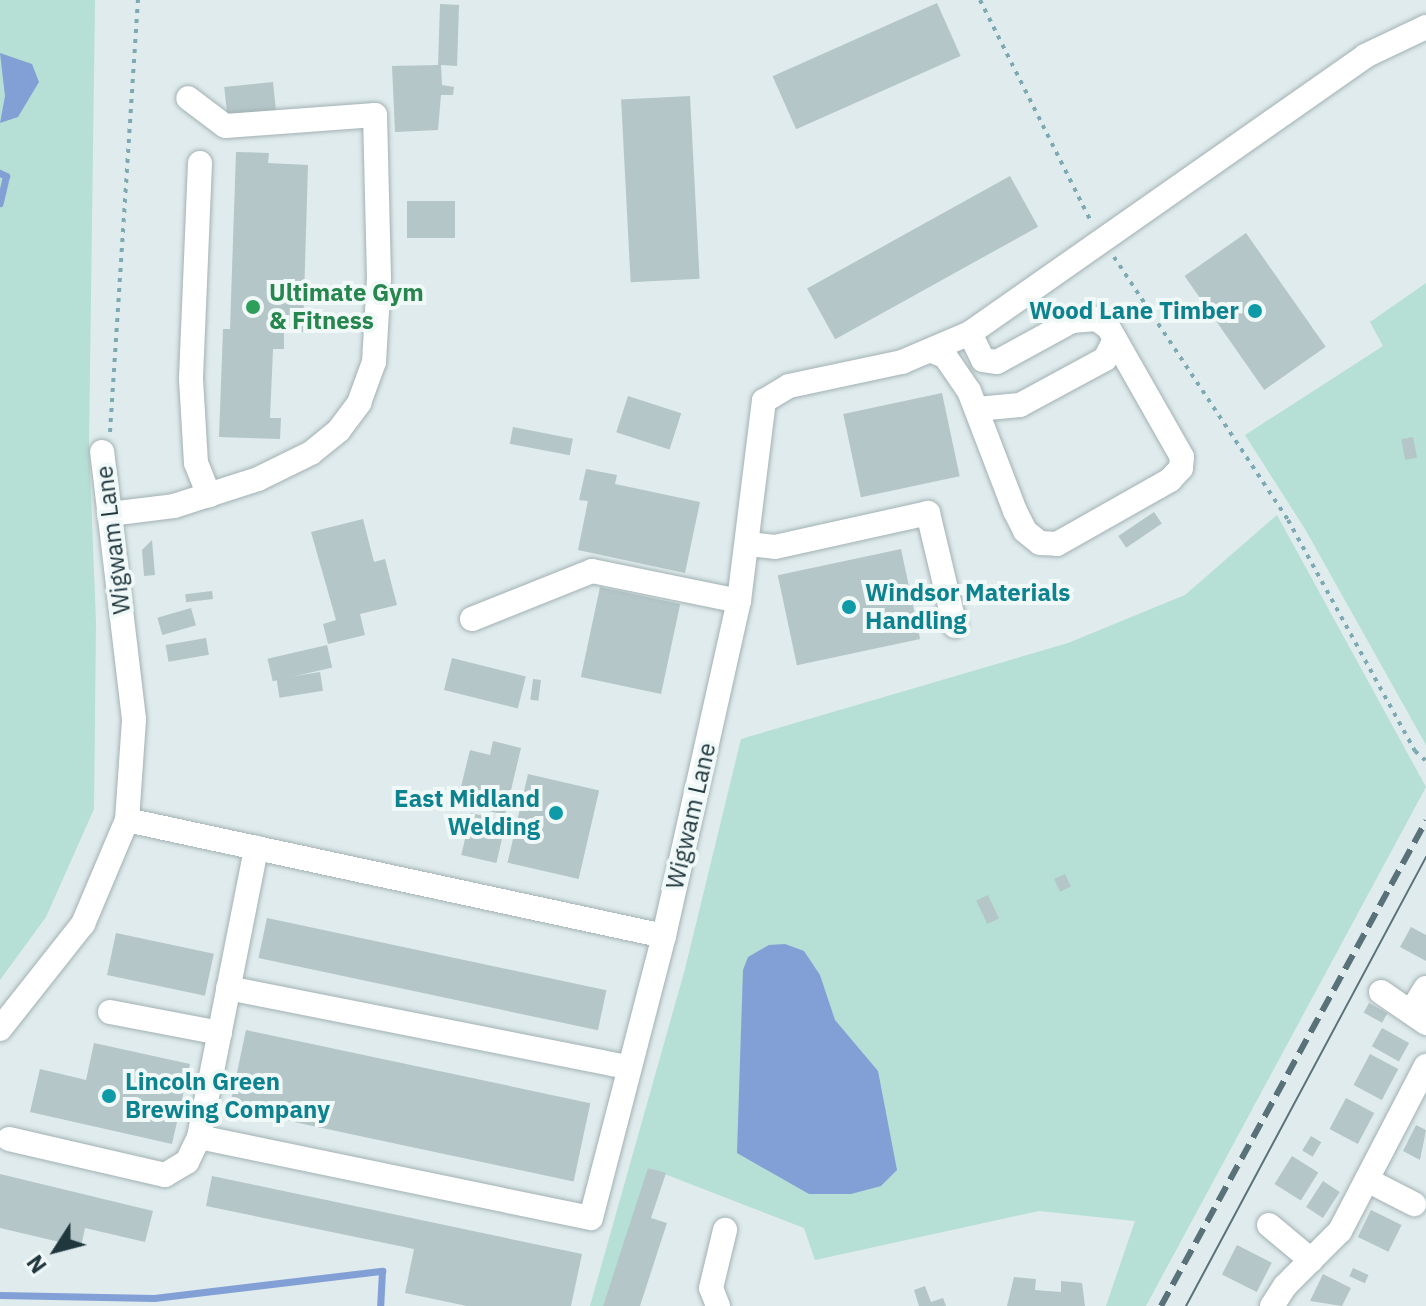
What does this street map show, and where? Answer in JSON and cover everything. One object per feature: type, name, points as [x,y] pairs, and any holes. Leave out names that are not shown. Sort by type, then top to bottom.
[{"type":"street","name":"Wigwam Lane","points":[[199,1137],[591,1218],[664,936],[739,601],[764,401],[789,386],[932,351],[970,333],[1365,56],[1426,27]]},
{"type":"street","points":[[110,514],[174,506],[284,468],[311,453],[339,430],[359,403],[374,362],[379,278],[375,115],[225,126],[188,98]]},
{"type":"street","points":[[200,163],[191,379],[196,463],[209,495]]},
{"type":"street","points":[[932,351],[945,356],[977,409],[1025,531],[1040,543],[1057,544],[1170,480],[1181,468],[1182,457],[1115,339],[1096,319],[1072,321],[997,362],[983,360],[970,333]]},
{"type":"street","points":[[977,409],[1020,405],[1105,359],[1115,339]]},
{"type":"street","name":"Wigwam Lane","points":[[0,1029],[83,924],[127,820],[134,719],[102,452]]},
{"type":"street","points":[[748,544],[775,547],[928,513],[955,626]]},
{"type":"street","points":[[472,619],[592,571],[739,601]]},
{"type":"street","points":[[127,820],[664,936]]},
{"type":"street","points":[[9,1139],[165,1175],[187,1162],[199,1137],[256,848]]},
{"type":"street","points":[[228,988],[628,1067]]},
{"type":"street","points":[[1381,992],[1419,1017],[1426,988]]},
{"type":"street","points":[[110,1012],[220,1033]]},
{"type":"street","points":[[1272,1306],[1340,1231],[1426,1066]]},
{"type":"street","points":[[1367,1180],[1414,1204]]},
{"type":"street","points":[[1269,1225],[1311,1260]]},
{"type":"street","points":[[718,1306],[711,1288],[725,1230]]},
{"type":"path","points":[[102,452],[113,418],[138,0]]},
{"type":"path","points":[[980,0],[1103,240],[1288,520],[1415,751],[1426,761]]},
{"type":"green space","points":[[0,0],[95,0],[89,444],[96,623],[94,809],[46,917],[0,980]]},
{"type":"green space","points":[[1426,283],[1426,745],[1305,529],[1245,435],[1383,346],[1370,322]]},
{"type":"green space","points":[[1277,515],[1426,787],[1146,1306],[1106,1306],[1135,1221],[1039,1211],[815,1260],[804,1228],[649,1168],[603,1306],[590,1306],[685,969],[741,739],[1068,643],[1185,595]]},
{"type":"water","points":[[0,53],[32,64],[39,82],[18,117],[0,123],[5,96]]},
{"type":"water","points":[[785,944],[804,951],[820,975],[835,1020],[878,1071],[897,1170],[881,1186],[851,1194],[809,1194],[737,1153],[743,970],[748,957],[769,945]]},
{"type":"building","points":[[937,3],[961,56],[796,129],[773,76]]},
{"type":"building","points":[[440,4],[459,5],[457,66],[441,65],[442,85],[454,87],[453,95],[441,95],[438,130],[395,132],[392,66],[438,65]]},
{"type":"building","points":[[273,82],[276,111],[227,116],[224,87]]},
{"type":"building","points":[[690,96],[700,279],[631,282],[621,100]]},
{"type":"building","points":[[236,152],[269,153],[268,163],[308,165],[303,332],[284,331],[284,349],[273,349],[270,418],[281,418],[280,439],[219,437],[223,329],[230,329]]},
{"type":"building","points":[[1010,176],[1038,227],[835,339],[807,288]]},
{"type":"building","points":[[407,201],[455,201],[455,238],[407,238]]},
{"type":"building","name":"Wood Lane Timber","points":[[1246,233],[1326,347],[1264,390],[1185,276]]},
{"type":"building","points":[[942,393],[960,476],[861,497],[843,414]]},
{"type":"building","points":[[628,396],[681,413],[670,449],[616,432]]},
{"type":"building","points":[[513,427],[573,439],[570,455],[510,444]]},
{"type":"building","points":[[1413,437],[1417,458],[1405,460],[1401,439]]},
{"type":"building","points":[[586,469],[617,475],[615,484],[700,502],[685,573],[578,550],[588,501],[579,500]]},
{"type":"building","points":[[1154,512],[1162,524],[1126,548],[1118,536]]},
{"type":"building","points":[[363,519],[374,562],[385,559],[397,605],[360,614],[365,635],[328,644],[323,624],[336,620],[311,532]]},
{"type":"building","points":[[152,540],[155,575],[144,576],[142,550]]},
{"type":"building","name":"Windsor Materials Handling","points":[[901,549],[920,639],[797,665],[778,575]]},
{"type":"building","points":[[600,587],[680,604],[661,694],[581,677]]},
{"type":"building","points":[[212,591],[213,599],[186,602],[185,594]]},
{"type":"building","points":[[191,608],[196,625],[162,635],[157,618]]},
{"type":"building","points":[[206,638],[209,655],[169,662],[166,645]]},
{"type":"building","points":[[327,645],[332,667],[273,681],[268,659]]},
{"type":"building","points":[[452,658],[526,676],[518,708],[444,690]]},
{"type":"building","points":[[320,672],[323,691],[280,698],[277,679]]},
{"type":"building","points":[[533,679],[541,680],[538,701],[530,700]]},
{"type":"building","points":[[493,741],[521,748],[505,815],[457,803],[470,750],[490,755]]},
{"type":"building","name":"East Midland Welding","points":[[528,774],[599,790],[579,879],[508,863]]},
{"type":"building","points":[[471,813],[506,821],[496,863],[461,855]]},
{"type":"building","points":[[1065,874],[1071,887],[1060,892],[1054,879]]},
{"type":"building","points":[[988,895],[999,919],[987,924],[976,900]]},
{"type":"building","points":[[267,918],[606,990],[598,1030],[258,958]]},
{"type":"building","points":[[1411,927],[1426,935],[1426,961],[1400,947]]},
{"type":"building","points":[[116,933],[214,954],[205,996],[107,975]]},
{"type":"building","points":[[1369,1003],[1387,1013],[1382,1023],[1364,1013]]},
{"type":"building","points":[[1382,1028],[1409,1043],[1399,1061],[1372,1046]]},
{"type":"building","points":[[246,1030],[590,1103],[574,1181],[229,1108]]},
{"type":"building","name":"Lincoln Green Brewing Company","points":[[94,1043],[190,1064],[172,1144],[30,1112],[40,1069],[86,1080]]},
{"type":"building","points":[[1370,1054],[1398,1069],[1382,1100],[1354,1085]]},
{"type":"building","points":[[1346,1098],[1374,1113],[1358,1144],[1330,1129]]},
{"type":"building","points":[[1416,1125],[1426,1130],[1420,1160],[1403,1151]]},
{"type":"building","points":[[1311,1136],[1321,1142],[1313,1157],[1302,1151]]},
{"type":"building","points":[[1292,1156],[1318,1172],[1301,1200],[1275,1184]]},
{"type":"building","points":[[648,1168],[666,1173],[651,1218],[667,1223],[640,1306],[603,1306]]},
{"type":"building","points":[[0,1174],[153,1211],[145,1242],[85,1228],[81,1247],[0,1228]]},
{"type":"building","points":[[212,1176],[582,1254],[571,1306],[467,1306],[405,1293],[414,1249],[206,1206]]},
{"type":"building","points":[[1323,1181],[1340,1192],[1323,1218],[1306,1207]]},
{"type":"building","points":[[1371,1210],[1402,1225],[1388,1252],[1358,1237]]},
{"type":"building","points":[[1237,1245],[1272,1263],[1257,1292],[1222,1274]]},
{"type":"building","points":[[1353,1268],[1369,1275],[1365,1283],[1349,1276]]},
{"type":"building","points":[[1323,1274],[1351,1288],[1342,1306],[1310,1301]]},
{"type":"building","points":[[1014,1277],[1036,1279],[1035,1290],[1061,1292],[1061,1281],[1082,1283],[1085,1306],[1007,1306]]},
{"type":"building","points":[[925,1286],[931,1302],[943,1298],[946,1306],[919,1306],[914,1290]]},
{"type":"waterway","points":[[0,173],[6,176],[0,203]]},
{"type":"waterway","points":[[0,1295],[154,1298],[382,1271],[380,1306]]},
{"type":"tram line","points":[[1186,1306],[1426,857]]},
{"type":"railway","points":[[1161,1306],[1426,821]]},
{"type":"place","name":"Ultimate Gym & Fitness","points":[[253,307]]},
{"type":"place","name":"Wood Lane Timber","points":[[1255,311]]},
{"type":"place","name":"Windsor Materials Handling","points":[[849,607]]},
{"type":"place","name":"East Midland Welding","points":[[556,813]]},
{"type":"place","name":"Lincoln Green Brewing Company","points":[[109,1096]]}]
